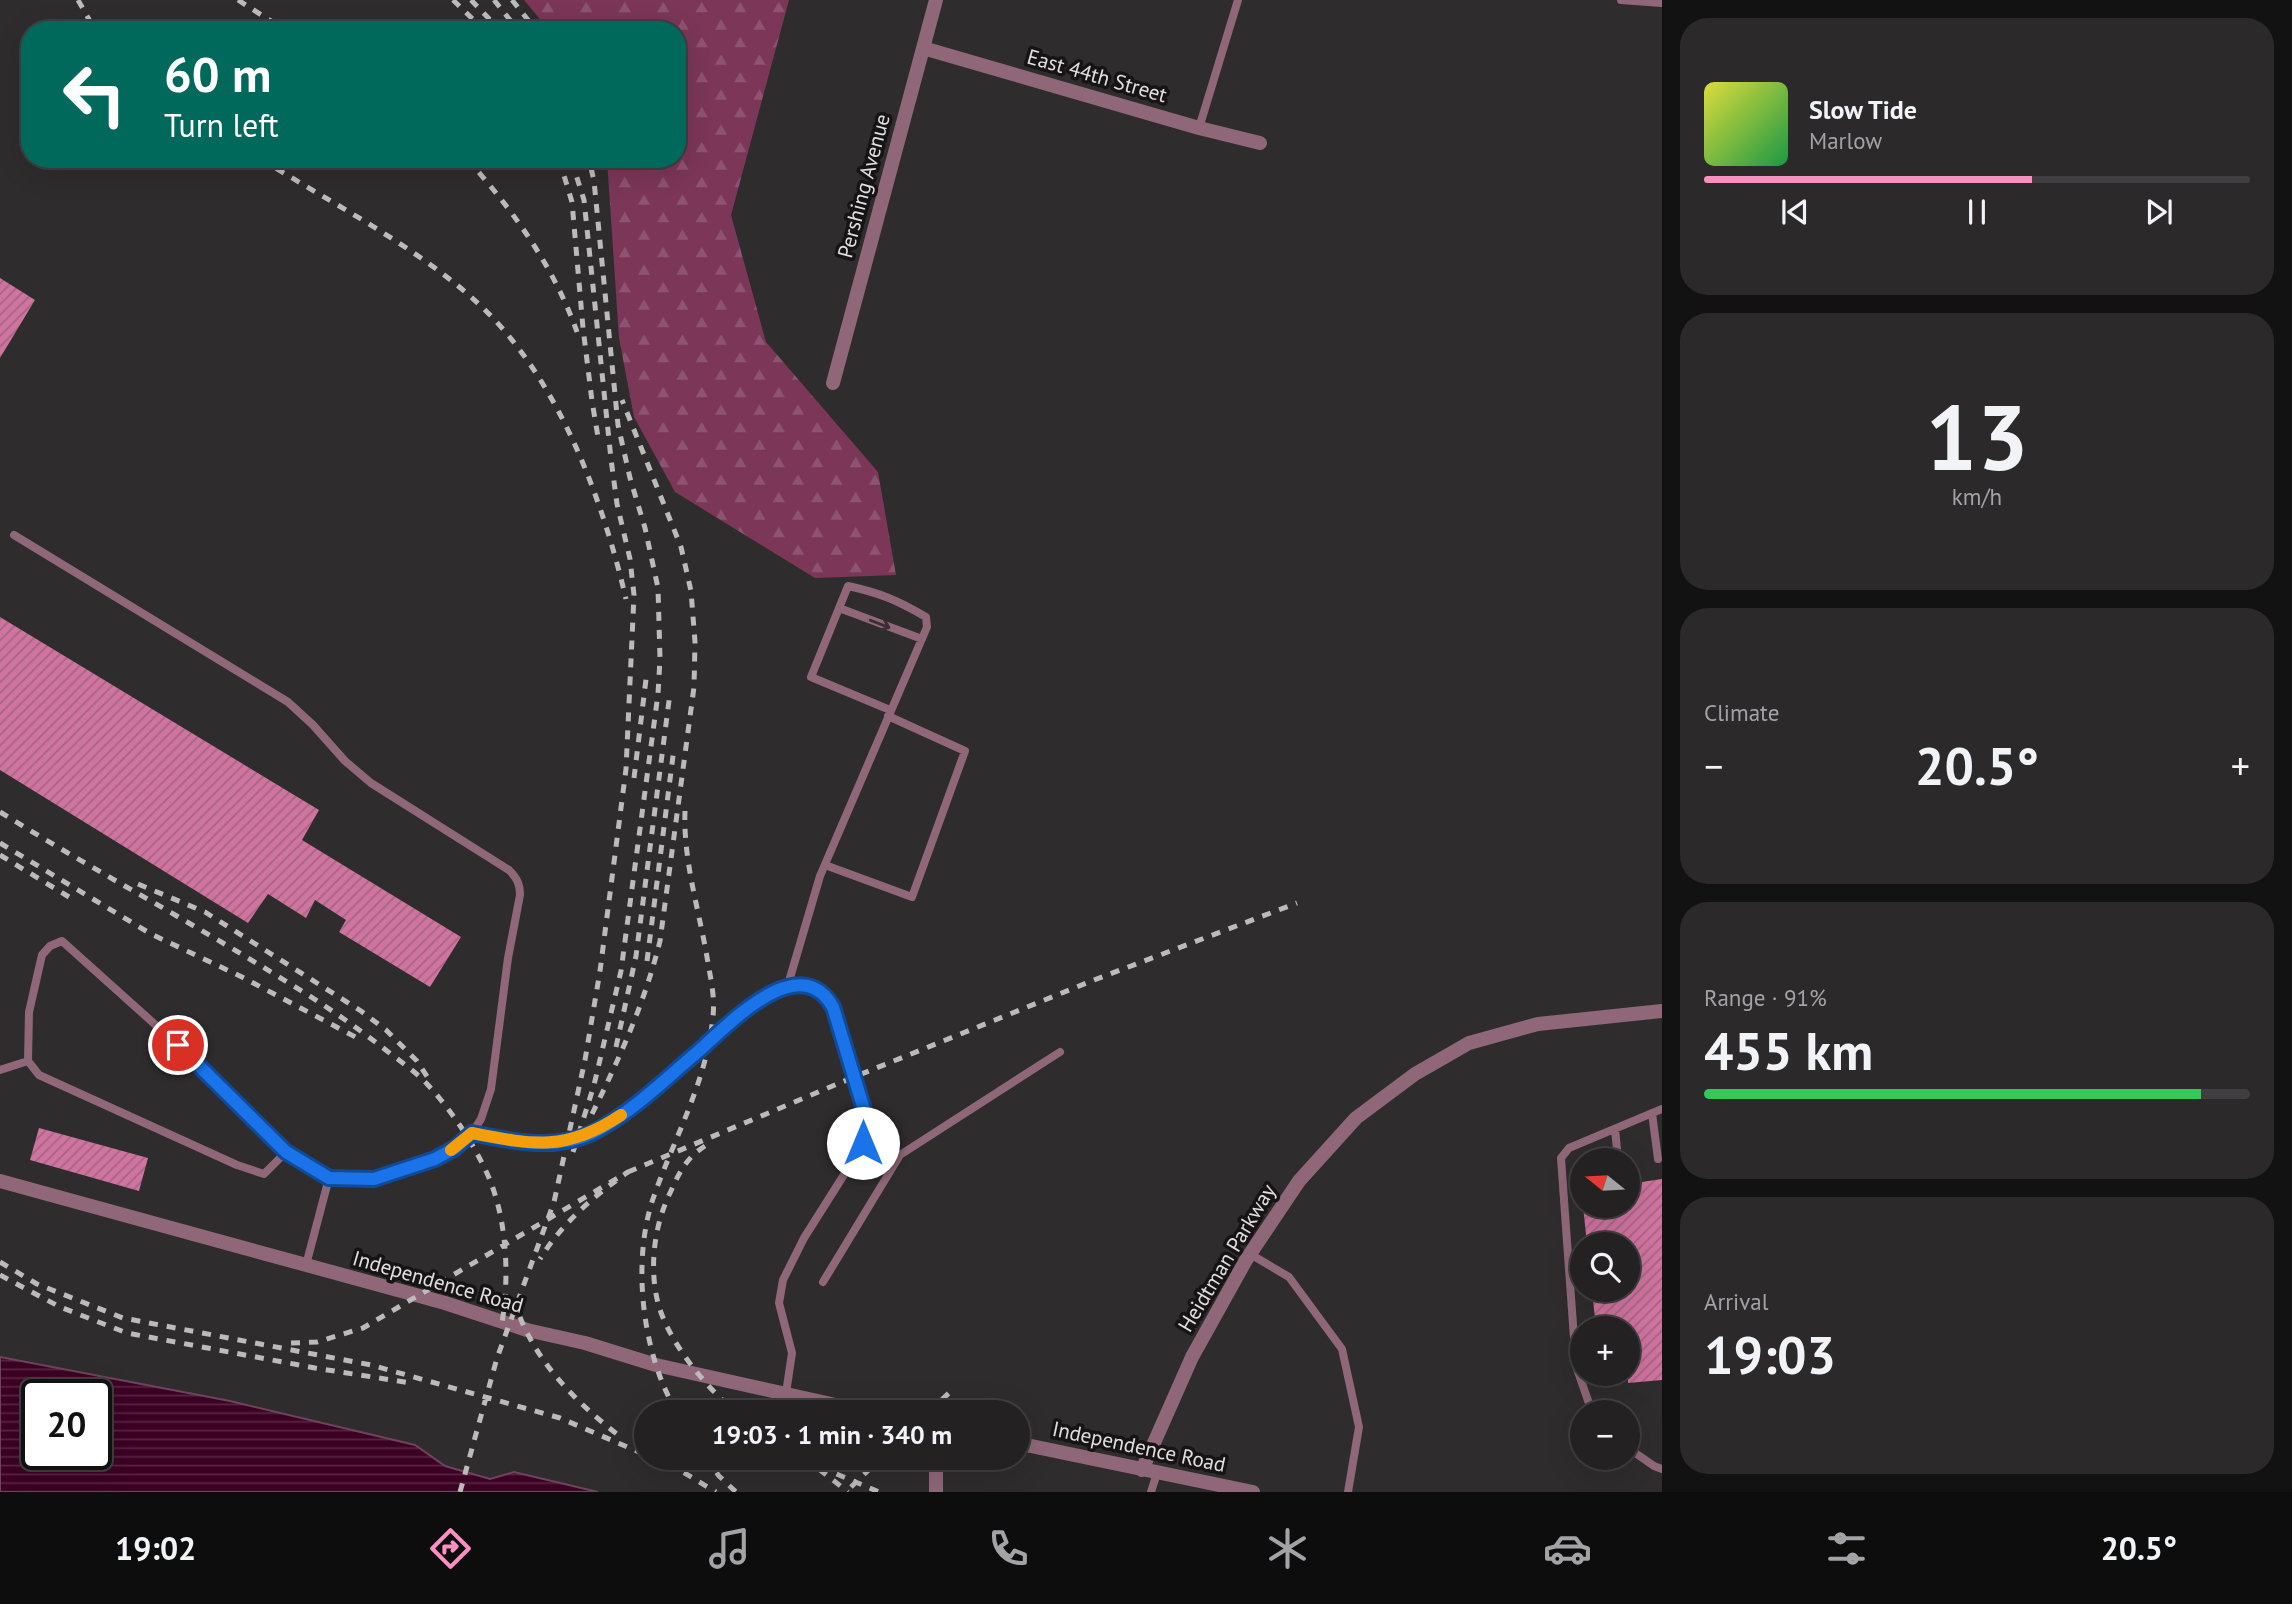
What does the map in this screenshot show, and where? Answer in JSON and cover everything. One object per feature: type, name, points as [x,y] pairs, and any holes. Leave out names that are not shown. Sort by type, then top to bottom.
[{"type":"street","name":"Pershing Avenue","points":[[833,383],[936,0]]},
{"type":"street","name":"East 44th Street","points":[[923,48],[1199,128],[1260,143]]},
{"type":"street","name":"Heidtman Parkway","points":[[1142,1469],[1192,1357],[1250,1254],[1299,1181],[1356,1118],[1415,1074],[1469,1043],[1538,1024],[1662,1011]]},
{"type":"street","name":"Independence Road","points":[[0,1181],[445,1303],[527,1330],[585,1343],[656,1364],[816,1400]]},
{"type":"street","name":"Independence Road","points":[[1030,1445],[1253,1492]]},
{"type":"street","points":[[936,1470],[936,1492]]},
{"type":"lane","points":[[1199,128],[1238,0]]},
{"type":"lane","points":[[1621,0],[1662,3]]},
{"type":"lane","points":[[14,535],[288,702],[365,779],[509,870],[520,886],[510,938],[491,1089],[481,1119],[472,1133],[455,1148],[435,1159],[374,1179],[329,1178],[286,1152],[159,1028],[62,941],[50,946],[42,955],[29,1013],[28,1061],[39,1075],[237,1165],[264,1174],[286,1152]]},
{"type":"lane","points":[[787,988],[825,865],[889,713],[927,627],[926,617],[878,593],[848,586],[811,677],[889,713],[965,751],[912,897],[825,865]]},
{"type":"lane","points":[[839,608],[922,639]]},
{"type":"lane","points":[[472,1133],[540,1143],[571,1140],[592,1133],[627,1110],[744,1010],[772,992],[799,986],[811,988],[827,996],[833,1007],[866,1125],[863,1143],[804,1238],[783,1280],[779,1303],[792,1353],[786,1393]]},
{"type":"lane","points":[[848,1169],[900,1155],[1060,1052]]},
{"type":"lane","points":[[0,1070],[28,1061]]},
{"type":"lane","points":[[1588,1400],[1576,1366],[1561,1158],[1569,1148],[1662,1110]]},
{"type":"lane","points":[[1653,1113],[1658,1159]]},
{"type":"lane","points":[[1615,1129],[1617,1148]]},
{"type":"lane","points":[[823,1282],[900,1155]]},
{"type":"lane","points":[[306,1265],[329,1178]]},
{"type":"lane","points":[[1250,1254],[1289,1277],[1342,1349],[1359,1427],[1348,1492]]},
{"type":"lane","points":[[1640,1456],[1662,1469]]},
{"type":"lane","points":[[1152,1492],[1157,1473]]},
{"type":"green space","points":[[524,0],[789,0],[731,215],[766,342],[878,472],[896,575],[815,578],[675,492],[634,417],[619,338],[608,168],[686,168],[686,21],[542,21]]},
{"type":"shaded area","points":[[0,1357],[230,1401],[415,1445],[445,1466],[490,1479],[514,1472],[598,1492],[0,1492]]},
{"type":"building","points":[[0,278],[35,300],[0,358]]},
{"type":"building","points":[[0,617],[319,810],[302,840],[461,937],[430,987],[339,932],[346,920],[315,900],[306,918],[268,894],[248,923],[0,770]]},
{"type":"building","points":[[39,1128],[148,1158],[139,1191],[30,1160]]},
{"type":"building","points":[[1662,1179],[1662,1380],[1640,1382],[1640,1316],[1595,1316],[1593,1302],[1640,1302],[1640,1232],[1586,1232],[1584,1218],[1640,1218],[1640,1182]]},
{"type":"railway","points":[[78,0],[90,21]]},
{"type":"railway","points":[[238,0],[271,21]]},
{"type":"railway","points":[[453,0],[475,21]]},
{"type":"railway","points":[[471,0],[491,21]]},
{"type":"railway","points":[[494,0],[511,21]]},
{"type":"railway","points":[[512,0],[529,21]]},
{"type":"railway","points":[[276,168],[376,228],[432,266],[482,307],[509,337],[534,370],[574,442],[604,521],[626,599]]},
{"type":"railway","points":[[475,168],[531,240],[557,285],[577,332]]},
{"type":"railway","points":[[562,168],[572,202],[583,328],[599,443]]},
{"type":"railway","points":[[460,1492],[497,1358],[554,1202],[585,1060],[600,971],[626,769],[634,595],[611,459],[584,200],[574,168]]},
{"type":"railway","points":[[573,1152],[594,1085],[621,971],[658,694],[660,659],[658,588],[618,425],[591,168]]},
{"type":"railway","points":[[592,1114],[631,1029],[660,941],[694,687],[695,642],[691,591],[681,547],[622,400]]},
{"type":"railway","points":[[634,778],[647,671]]},
{"type":"railway","points":[[616,1047],[636,956],[670,693]]},
{"type":"railway","points":[[647,961],[674,748]]},
{"type":"railway","points":[[671,1400],[655,1363],[648,1335],[642,1277],[643,1249],[654,1196],[704,1063],[713,1016],[711,982],[687,849],[685,811]]},
{"type":"railway","points":[[0,812],[326,1006],[423,1080],[451,1112],[471,1142],[497,1201],[506,1262],[502,1323]]},
{"type":"railway","points":[[0,843],[151,934],[242,977],[361,1040]]},
{"type":"railway","points":[[0,855],[69,897]]},
{"type":"railway","points":[[138,884],[205,912],[361,1011],[386,1030],[417,1061],[428,1078]]},
{"type":"railway","points":[[628,1172],[1094,980],[1297,903]]},
{"type":"railway","points":[[705,1146],[684,1166],[665,1206],[657,1233],[654,1276],[658,1303],[670,1333],[690,1363],[722,1400]]},
{"type":"railway","points":[[291,1343],[317,1342],[363,1328],[628,1172],[580,1211],[558,1234],[540,1259]]},
{"type":"railway","points":[[0,1262],[37,1284],[123,1318],[371,1365],[560,1418],[634,1450]]},
{"type":"railway","points":[[0,1275],[60,1307],[127,1333],[411,1383]]},
{"type":"railway","points":[[514,1300],[531,1341],[543,1360],[572,1394],[622,1438]]},
{"type":"railway","points":[[942,1400],[951,1391]]},
{"type":"railway","points":[[680,1470],[716,1492]]},
{"type":"railway","points":[[715,1470],[736,1492]]},
{"type":"railway","points":[[820,1470],[848,1492]]},
{"type":"railway","points":[[827,1470],[879,1492]]},
{"type":"railway","points":[[851,1487],[869,1470]]},
{"type":"slow traffic","points":[[451,1150],[472,1133],[519,1142],[571,1140],[592,1133],[621,1115]]},
{"type":"route","points":[[178,1045],[286,1152],[329,1178],[374,1179],[435,1159],[455,1148],[472,1133],[540,1143],[571,1140],[592,1133],[627,1110],[758,1000],[772,992],[799,986],[811,988],[827,996],[833,1007],[865,1113],[863,1143]]}]
